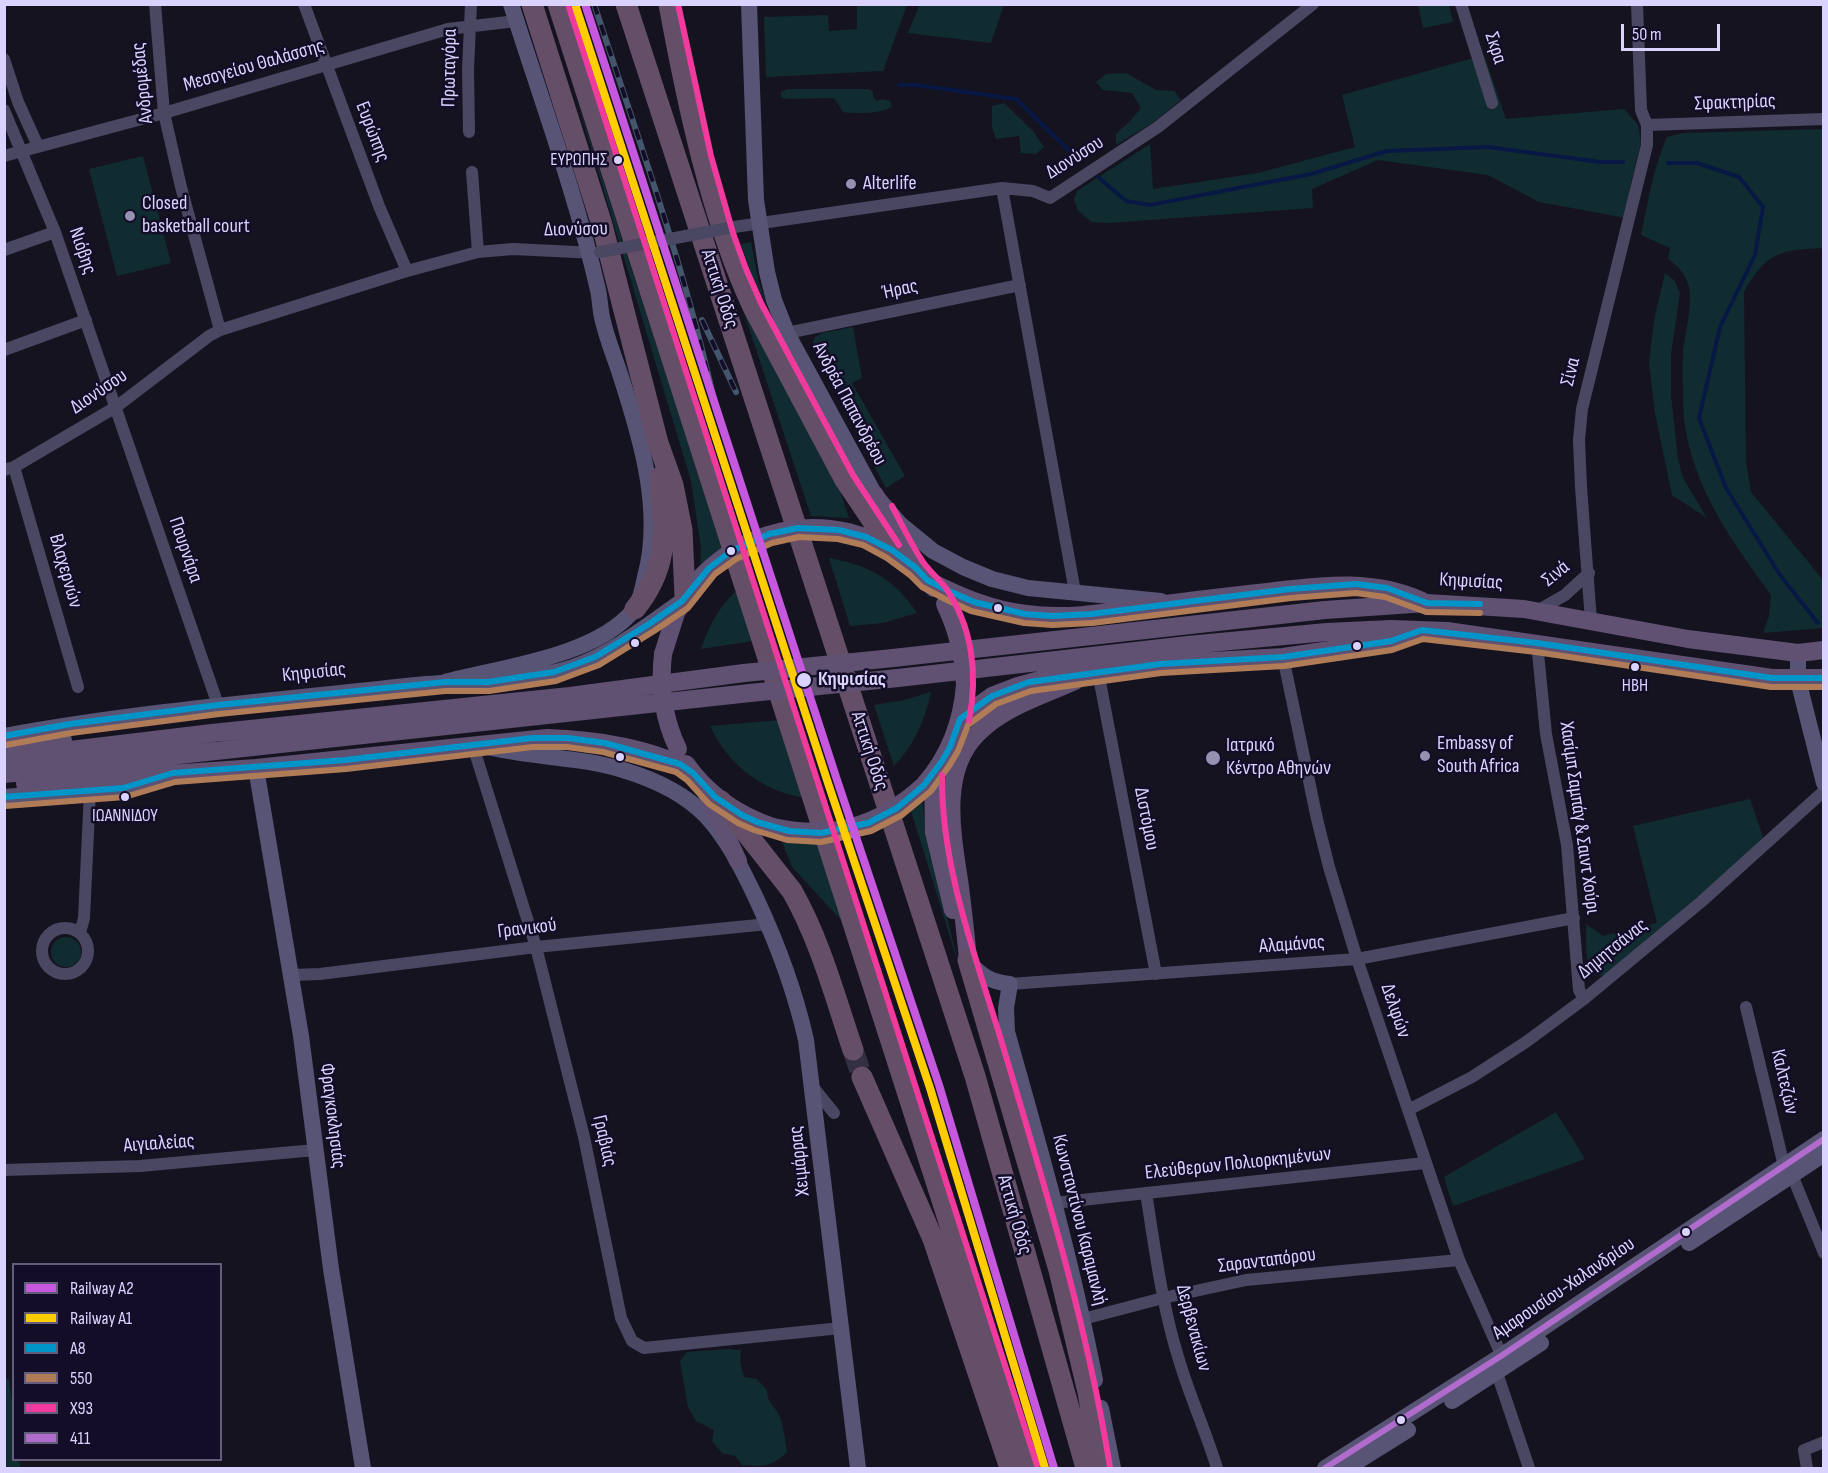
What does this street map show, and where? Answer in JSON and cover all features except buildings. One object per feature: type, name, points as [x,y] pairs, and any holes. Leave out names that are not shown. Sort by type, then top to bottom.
[{"type":"highway","points":[[532,4],[602,225],[658,443],[673,485],[683,545],[686,596]]},
{"type":"highway","points":[[558,4],[1028,1468]]},
{"type":"highway","name":"Αττική Οδός","points":[[626,4],[975,1076],[1086,1468]]},
{"type":"highway","points":[[669,4],[706,172],[739,278],[845,480],[892,550]]},
{"type":"highway","points":[[635,609],[655,581],[663,552],[664,534],[658,443]]},
{"type":"highway","points":[[721,801],[792,891],[801,907],[853,1050]]},
{"type":"highway","points":[[968,960],[1059,1270],[1088,1392],[1101,1468]]},
{"type":"highway","points":[[862,1077],[935,1246],[1011,1468]]},
{"type":"main road","points":[[4,783],[27,784],[256,768],[532,738],[588,740],[626,747],[680,764],[721,801],[742,815],[773,827],[813,832],[851,828],[897,808],[928,780],[950,747],[961,714],[965,685],[963,652],[953,621],[875,495]]},
{"type":"main road","points":[[738,861],[698,780],[678,749],[663,710],[661,689],[663,654],[670,627],[686,596],[709,568],[731,551],[769,534],[811,528],[839,530],[857,535],[892,550],[927,580],[974,602],[1025,614],[1052,616],[1091,614],[1290,589],[1356,585],[1387,588],[1427,603]]},
{"type":"main road","name":"Κηφισίας","points":[[4,758],[212,733],[570,696],[744,673],[1187,624],[1325,610],[1427,603],[1493,605],[1688,639],[1798,653],[1824,650]]},
{"type":"main road","points":[[961,714],[992,696],[1018,686],[1051,678],[1160,664],[1283,657],[1391,641],[1422,630]]},
{"type":"main road","points":[[4,774],[1327,632],[1422,630],[1537,643],[1772,678],[1798,680],[1824,678]]},
{"type":"main road","points":[[968,960],[952,814],[953,786],[959,762],[973,738],[999,717],[1030,700],[1098,672]]},
{"type":"main road","points":[[4,743],[212,733]]},
{"type":"main road","points":[[928,780],[937,846],[968,960]]},
{"type":"street","name":"Ανδρομέδας","points":[[154,4],[164,113],[181,187],[220,330]]},
{"type":"street","name":"Ευρώπης","points":[[304,4],[379,206],[407,272]]},
{"type":"street","name":"Πρωταγόρα","points":[[469,132],[468,69],[471,4]]},
{"type":"street","name":"Ανδρέα Παπανδρέου","points":[[749,4],[756,189],[759,223],[774,300],[788,333],[875,495],[900,524],[939,555],[963,567],[1011,585],[1176,603]]},
{"type":"street","name":"Διονύσου","points":[[9,469],[116,407],[208,336],[220,330],[478,252],[513,249],[594,253],[759,223],[1002,188],[1033,191],[1050,198],[1158,127],[1313,4]]},
{"type":"street","name":"Σκρα","points":[[1461,4],[1492,103]]},
{"type":"street","points":[[1637,4],[1641,110],[1647,125]]},
{"type":"street","name":"Μεσογείου Θαλάσσης","points":[[4,156],[164,113],[448,28],[471,25],[514,13]]},
{"type":"street","points":[[445,682],[525,664],[567,651],[606,632],[635,609],[648,567],[650,551],[652,531],[647,482],[637,430],[602,318],[594,253],[514,13]]},
{"type":"street","points":[[4,59],[18,102],[38,146]]},
{"type":"street","name":"Νιόβης","points":[[4,110],[55,232],[116,407]]},
{"type":"street","name":"Σφακτηρίας","points":[[1647,125],[1824,119]]},
{"type":"street","name":"Σίνα","points":[[1588,573],[1580,452],[1582,409],[1647,145],[1647,125]]},
{"type":"street","points":[[472,172],[478,252]]},
{"type":"street","points":[[1002,188],[1075,592]]},
{"type":"street","points":[[4,250],[55,232]]},
{"type":"street","name":"Ήρας","points":[[788,333],[1020,285]]},
{"type":"street","points":[[4,350],[86,320]]},
{"type":"street","name":"Πουρνάρα","points":[[116,407],[218,705]]},
{"type":"street","name":"Βλαχερνών","points":[[9,469],[78,687]]},
{"type":"street","name":"Σινά","points":[[1537,611],[1565,595],[1588,573]]},
{"type":"street","name":"Σινά","points":[[1588,573],[1591,621]]},
{"type":"street","name":"Κηφισίας","points":[[4,736],[77,723],[218,705],[445,682],[510,680],[554,672],[574,666],[614,646],[686,596]]},
{"type":"street","name":"Χασίμπ Σαμπάγ & Σαιντ Χούρι","points":[[1537,643],[1546,734],[1567,845],[1579,990],[1584,999]]},
{"type":"street","points":[[1798,653],[1798,680],[1824,783]]},
{"type":"street","name":"Δελφών","points":[[1283,657],[1317,819],[1357,960],[1459,1260],[1499,1364],[1529,1468]]},
{"type":"street","name":"Διστόμου","points":[[1098,672],[1156,974]]},
{"type":"street","name":"Χειμάρρας","points":[[477,745],[510,753],[602,765],[637,774],[675,792],[705,816],[718,830],[738,861],[768,924],[800,1012],[806,1040],[858,1468]]},
{"type":"street","name":"Γραβιάς","points":[[477,745],[536,947],[586,1148],[619,1312],[624,1328],[632,1341],[644,1348],[841,1328]]},
{"type":"street","name":"Φραγκοκλησιάς","points":[[256,768],[292,975],[331,1269],[363,1468]]},
{"type":"street","points":[[4,797],[123,788],[173,774]]},
{"type":"street","points":[[80,933],[84,918],[90,791]]},
{"type":"street","name":"Δημητσάνας","points":[[1408,1110],[1472,1077],[1584,999],[1701,902],[1824,791]]},
{"type":"street","name":"Αλαμάνας","points":[[1010,984],[1357,960],[1574,918]]},
{"type":"street","name":"Γρανικού","points":[[292,975],[536,947],[768,924]]},
{"type":"street","points":[[968,960],[986,978],[994,982],[1010,984]]},
{"type":"street","name":"Κωνσταντίνου Καραμανλή","points":[[1010,984],[1006,1008],[1008,1032],[1083,1319],[1113,1468]]},
{"type":"street","name":"Καλτεζών","points":[[1746,1007],[1788,1170],[1824,1253]]},
{"type":"street","points":[[813,1087],[834,1113]]},
{"type":"street","name":"Αμαρουσίου-Χαλανδρίου","points":[[1347,1468],[1788,1170],[1824,1139]]},
{"type":"street","name":"Αιγιαλείας","points":[[4,1170],[140,1166],[315,1150]]},
{"type":"street","name":"Αμαρουσίου-Χαλανδρίου","points":[[1788,1170],[1824,1154]]},
{"type":"street","name":"Ελεύθερων Πολιορκημένων","points":[[1054,1203],[1425,1163]]},
{"type":"street","name":"Δερβενακίων","points":[[1146,1193],[1163,1298],[1179,1361],[1217,1468]]},
{"type":"street","name":"Σαρανταπόρου","points":[[1083,1319],[1163,1298],[1246,1280],[1459,1260]]},
{"type":"street","name":"Αμαρουσίου-Χαλανδρίου","points":[[1325,1468],[1499,1364]]},
{"type":"street","points":[[1807,1468],[1804,1450],[1824,1442]]},
{"type":"green space","points":[[920,4],[1004,5],[991,43],[908,33]]},
{"type":"green space","points":[[857,5],[907,5],[883,71],[766,77],[764,17],[828,15],[829,31],[857,29]]},
{"type":"green space","points":[[1418,5],[1449,5],[1453,22],[1423,28]]},
{"type":"green space","points":[[1484,55],[1506,119],[1624,109],[1638,125],[1641,142],[1630,187],[1626,218],[1539,202],[1488,175],[1378,160],[1312,189],[1313,208],[1108,223],[1092,222],[1078,211],[1074,200],[1077,191],[1150,144],[1153,189],[1258,173],[1355,147],[1342,95]]},
{"type":"green space","points":[[1126,73],[1156,90],[1174,91],[1181,100],[1154,122],[1116,145],[1116,134],[1141,108],[1132,93],[1103,90],[1096,82],[1106,74]]},
{"type":"green space","points":[[573,88],[724,554],[700,574],[701,548],[691,481]]},
{"type":"green space","points":[[788,89],[869,89],[873,92],[873,98],[878,101],[882,99],[890,101],[892,106],[876,112],[843,112],[834,98],[787,99],[781,97],[781,92]]},
{"type":"green space","points":[[1004,103],[1033,131],[1044,147],[1036,154],[1021,153],[1019,136],[996,139],[992,127],[992,106]]},
{"type":"green space","points":[[1823,129],[1823,248],[1785,252],[1767,261],[1744,292],[1746,462],[1751,492],[1823,580],[1823,628],[1763,633],[1769,616],[1771,595],[1740,551],[1712,505],[1692,456],[1686,429],[1683,402],[1683,351],[1689,310],[1689,287],[1681,271],[1668,259],[1670,248],[1641,235],[1654,173],[1667,137],[1682,133]]},
{"type":"green space","name":"Closed basketball court","points":[[143,156],[171,263],[117,276],[89,169]]},
{"type":"green space","points":[[751,242],[758,279],[767,305],[753,279],[741,244]]},
{"type":"green space","points":[[1665,273],[1674,280],[1680,293],[1671,354],[1671,395],[1678,459],[1683,478],[1707,518],[1672,495],[1655,413],[1649,363],[1654,320]]},
{"type":"green space","points":[[748,312],[829,458],[849,518],[811,516],[744,313]]},
{"type":"green space","points":[[853,327],[862,378],[852,383],[905,476],[886,488],[815,355],[812,345],[815,337],[822,333]]},
{"type":"green space","points":[[829,558],[856,565],[879,575],[909,601],[917,613],[883,623],[850,626]]},
{"type":"green space","points":[[738,589],[754,641],[701,649],[715,617]]},
{"type":"green space","points":[[931,692],[918,732],[894,766],[874,705]]},
{"type":"green space","points":[[780,720],[806,798],[775,790],[749,774],[727,753],[710,726]]},
{"type":"green space","points":[[921,790],[926,832],[959,966],[908,801]]},
{"type":"green space","points":[[1750,799],[1764,840],[1608,974],[1593,973],[1587,959],[1586,924],[1603,936],[1657,923],[1633,826]]},
{"type":"green space","points":[[778,832],[818,835],[848,934],[841,920],[792,867]]},
{"type":"green space","points":[[66,937],[72,938],[80,946],[80,958],[72,966],[66,967],[60,966],[52,958],[51,952],[52,946],[60,938]]},
{"type":"green space","points":[[1556,1112],[1585,1159],[1453,1206],[1444,1177]]},
{"type":"green space","points":[[741,1350],[740,1362],[744,1377],[757,1379],[767,1390],[770,1401],[779,1415],[787,1452],[777,1461],[762,1466],[742,1465],[735,1456],[722,1453],[712,1441],[714,1430],[696,1421],[688,1407],[680,1361],[687,1352]]},
{"type":"green space","points":[[5,1379],[9,1379],[12,1401],[12,1461],[19,1461],[20,1468],[5,1468]]},
{"type":"waterway","points":[[899,85],[916,85],[1016,99],[1078,159]]},
{"type":"waterway","points":[[1098,177],[1126,201],[1150,205],[1311,174],[1387,151],[1488,147],[1600,162],[1623,162]]},
{"type":"waterway","points":[[1668,163],[1697,163],[1739,177],[1763,207],[1755,255],[1720,327],[1699,418],[1726,488],[1780,575],[1818,623]]},
{"type":"tunnel","points":[[853,1050],[862,1077]]},
{"type":"railway","points":[[594,4],[674,250],[714,400]]},
{"type":"railway","points":[[702,320],[736,392]]},
{"type":"rail line","name":"A2","points":[[585,4],[837,780],[939,1085],[1054,1468]]},
{"type":"rail line","name":"A1","points":[[576,7],[828,783],[930,1088],[1045,1468]]},
{"type":"transit line","name":"X93","points":[[568,4],[1037,1465]]},
{"type":"transit line","name":"X93","points":[[678,4],[711,156],[746,269],[761,303],[853,475],[899,545]]},
{"type":"transit line","name":"X93","points":[[892,506],[917,553],[945,587],[962,618],[973,669],[969,721]]},
{"type":"transit line","name":"A8","points":[[4,736],[70,724],[218,705],[445,682],[488,682],[554,672],[595,657],[649,624],[682,601],[709,568],[731,551],[769,534],[798,528],[839,530],[866,537],[892,550],[916,568],[927,580],[949,591],[974,602],[1025,614],[1052,616],[1091,614],[1290,589],[1356,584],[1387,588],[1427,603],[1480,604]]},
{"type":"transit line","name":"550","points":[[6,745],[71,733],[219,714],[445,691],[489,691],[556,681],[599,665],[688,608],[715,574],[736,559],[772,543],[799,537],[838,539],[863,545],[887,558],[922,587],[945,599],[971,611],[1024,623],[1052,625],[1092,623],[1291,598],[1356,593],[1385,597],[1426,612],[1480,613]]},
{"type":"transit line","name":"A8","points":[[4,797],[123,788],[173,773],[345,760],[532,738],[568,738],[605,743],[680,764],[693,773],[715,797],[742,815],[789,831],[821,833],[868,823],[897,808],[924,785],[942,761],[950,747],[960,719],[992,696],[1029,682],[1160,664],[1283,657],[1391,641],[1422,630],[1537,643],[1772,678],[1824,678]]},
{"type":"transit line","name":"550","points":[[5,806],[125,797],[175,782],[346,769],[533,747],[567,747],[603,752],[676,772],[687,780],[709,804],[738,823],[787,840],[821,842],[871,831],[902,815],[931,791],[958,751],[968,725],[996,704],[1031,691],[1161,673],[1284,666],[1392,650],[1423,639],[1536,652],[1771,687],[1824,687]]},
{"type":"transit line","name":"X93","points":[[942,775],[943,811],[954,881],[1064,1258],[1090,1362],[1110,1467]]},
{"type":"transit line","name":"411","points":[[1325,1468],[1501,1356],[1824,1139]]},
{"type":"place","name":"ΕΥΡΩΠΗΣ","points":[[618,160]]},
{"type":"place","name":"Alterlife","points":[[851,184]]},
{"type":"place","name":"Closed basketball court","points":[[130,216]]},
{"type":"place","name":"ΗΒΗ","points":[[1635,667]]},
{"type":"place","name":"Κηφισίας","points":[[804,680]]},
{"type":"place","name":"Embassy of South Africa","points":[[1425,756]]},
{"type":"place","name":"Ιατρικό Κέντρο Αθηνών","points":[[1213,758]]},
{"type":"place","name":"ΙΩΑΝΝΙΔΟΥ","points":[[125,797]]}]
